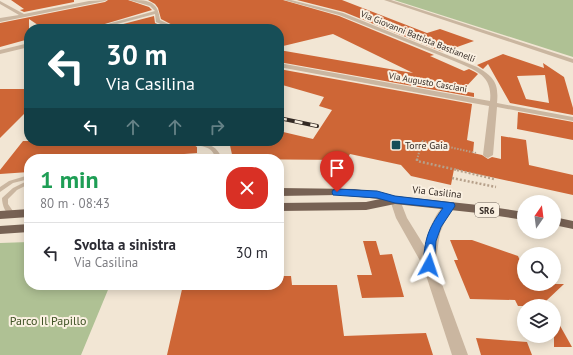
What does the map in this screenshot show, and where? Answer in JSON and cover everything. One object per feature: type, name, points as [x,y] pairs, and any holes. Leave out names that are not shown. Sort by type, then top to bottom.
[{"type":"main road","name":"Via Casilina","points":[[284,192],[366,193],[395,200],[517,215]]},
{"type":"main road","name":"Via Casilina","points":[[284,207],[366,206],[395,200]]},
{"type":"main road","points":[[0,215],[24,213]]},
{"type":"main road","points":[[561,222],[573,225]]},
{"type":"main road","points":[[0,230],[24,228]]},
{"type":"street","points":[[0,20],[105,0]]},
{"type":"street","points":[[131,0],[152,5],[157,8],[158,21],[165,24]]},
{"type":"street","name":"Via Giovanni Battista Bastianelli","points":[[286,0],[341,14],[475,68],[486,75],[493,84],[493,104],[488,155]]},
{"type":"street","points":[[386,0],[573,61]]},
{"type":"street","points":[[0,2],[23,15]]},
{"type":"street","points":[[111,24],[158,12]]},
{"type":"street","points":[[0,52],[24,46]]},
{"type":"street","name":"Via Augusto Casciani","points":[[284,66],[573,119]]},
{"type":"street","points":[[395,200],[402,218],[429,265],[460,355]]},
{"type":"street","points":[[429,265],[431,241],[436,226],[450,206]]},
{"type":"lane","points":[[210,146],[218,154]]},
{"type":"lane","points":[[0,190],[11,182],[24,178]]},
{"type":"lane","points":[[12,214],[5,204],[5,198],[18,187],[24,184]]},
{"type":"path","points":[[476,153],[422,141],[418,161],[494,179]]},
{"type":"path","points":[[452,178],[496,187]]},
{"type":"green space","points":[[394,0],[573,0],[573,57]]},
{"type":"green space","name":"Parco Il Papillo","points":[[24,242],[24,290],[108,290],[81,355],[0,355],[0,243]]},
{"type":"building","points":[[11,0],[74,0],[74,2],[24,12],[20,10],[24,9]]},
{"type":"building","points":[[108,0],[128,0],[149,7],[152,10],[105,24],[36,24],[29,19],[29,24],[24,24],[24,40],[0,47],[0,23],[105,2]]},
{"type":"building","points":[[148,0],[283,0],[339,16],[434,55],[430,56],[464,71],[469,69],[475,72],[478,74],[462,91],[474,93],[474,97],[284,63],[284,51],[413,73],[333,34],[284,46],[284,24],[170,24],[161,19],[158,8],[155,4]]},
{"type":"building","points":[[297,0],[342,0],[427,33],[440,29],[474,41],[443,52],[344,12]]},
{"type":"building","points":[[154,16],[155,23],[157,24],[123,24]]},
{"type":"building","points":[[503,54],[544,68],[543,63],[564,77],[573,108],[573,115],[510,103],[488,64],[483,69],[477,65]],"holes":[[[545,75],[549,103],[526,99],[517,76]]]},
{"type":"building","points":[[284,70],[472,104],[467,140],[474,142],[473,153],[482,155],[488,159],[492,157],[501,159],[501,136],[526,140],[529,165],[573,175],[573,195],[454,169],[451,185],[411,176],[401,165],[350,154],[346,160],[284,159],[284,154],[232,154],[230,146],[284,146],[284,132],[313,139],[332,110],[319,106],[324,97],[284,85]]},
{"type":"building","points":[[0,89],[24,89],[24,114],[0,138]]},
{"type":"building","points":[[518,112],[573,122],[573,140],[517,129]]},
{"type":"building","points":[[23,141],[24,146],[197,147],[197,153],[184,154],[24,154],[24,172],[0,174],[0,170]]},
{"type":"building","points":[[450,240],[472,240],[517,256],[517,291],[557,291],[548,299],[517,299],[517,304],[515,300],[470,299],[454,260],[458,260]]},
{"type":"building","points":[[363,241],[376,241],[380,255],[392,254],[404,297],[362,298],[357,275],[372,275]]},
{"type":"building","points":[[284,276],[291,276],[292,285],[337,285],[344,336],[426,333],[433,355],[167,355],[182,290],[284,290]]},
{"type":"building","points":[[561,327],[572,347],[554,347],[554,343],[561,343]]},
{"type":"building","points":[[476,338],[527,343],[532,355],[481,355]]},
{"type":"railway","points":[[284,119],[317,126]]},
{"type":"place","name":"Torre Gaia","points":[[396,145]]},
{"type":"route","points":[[337,192],[377,194],[395,200],[450,206],[444,212],[436,226],[431,241],[429,265]]}]
